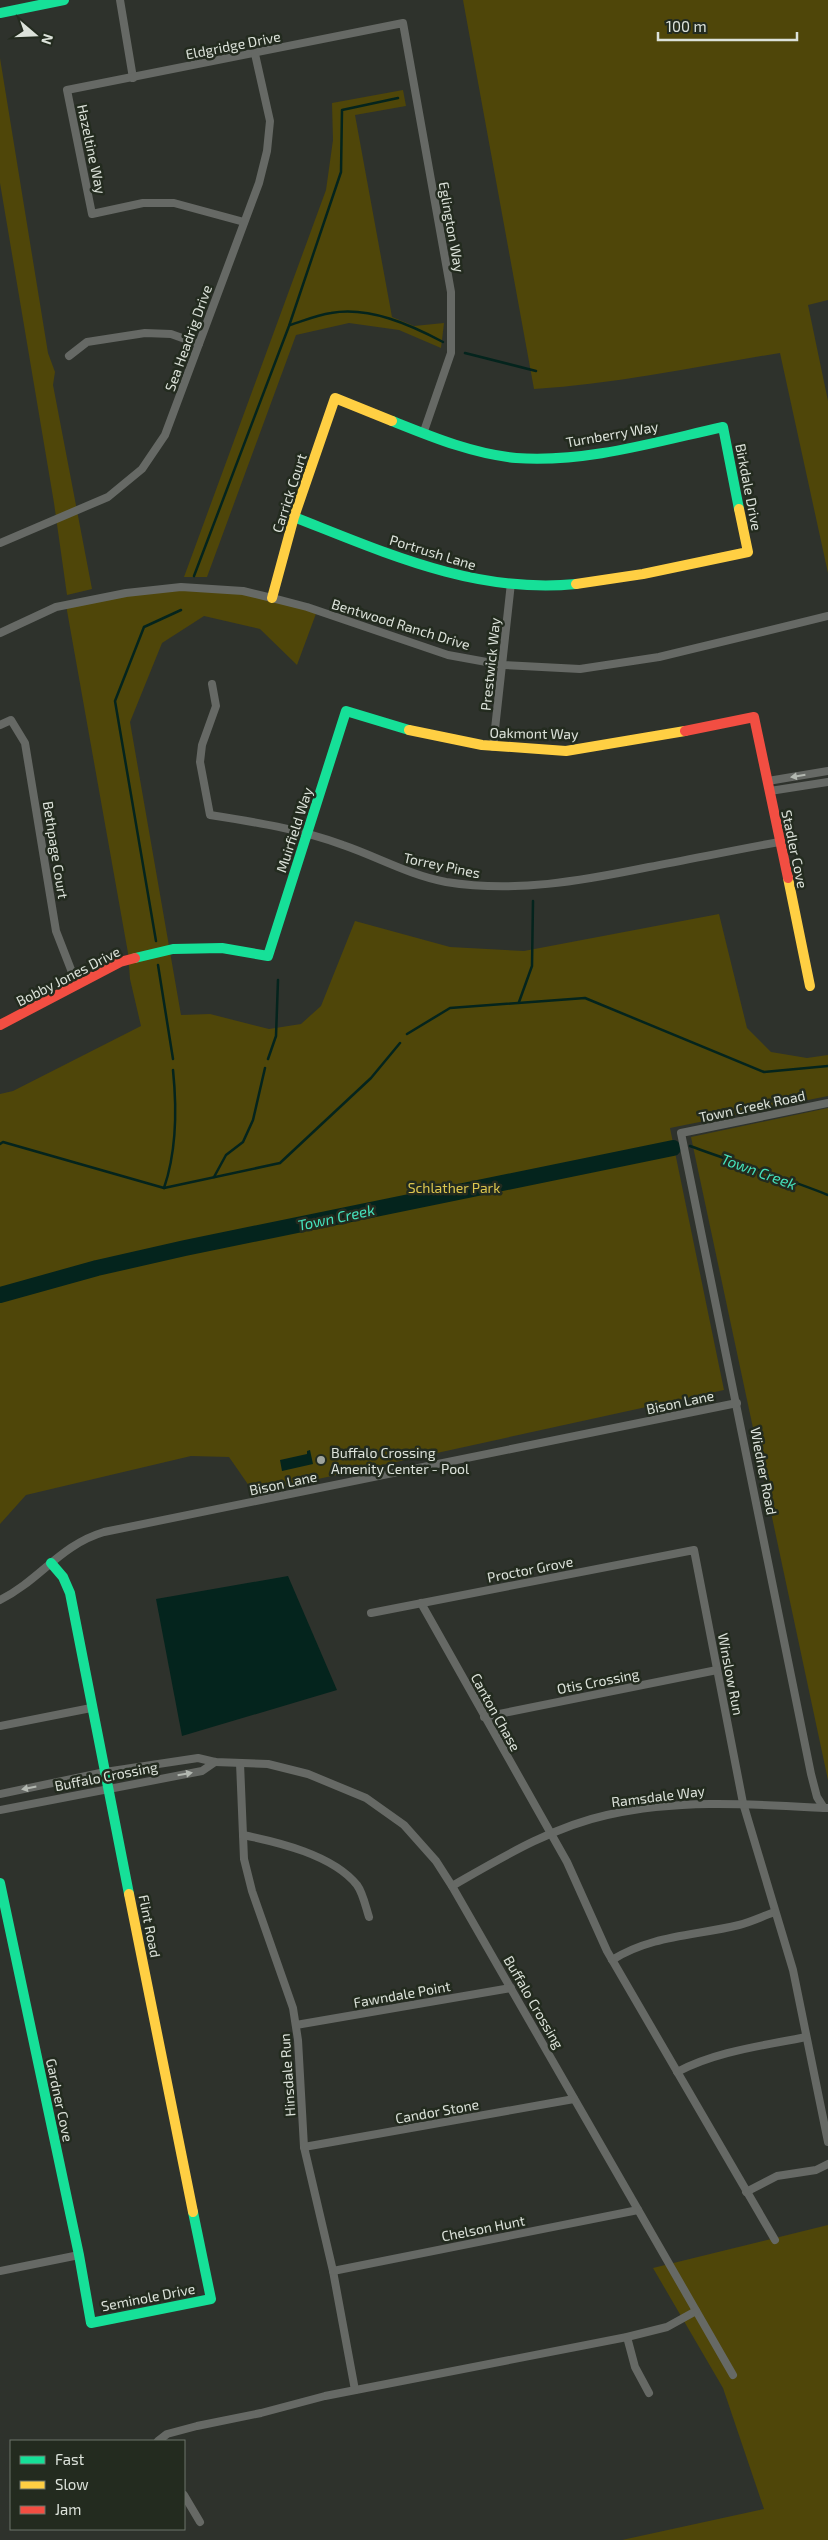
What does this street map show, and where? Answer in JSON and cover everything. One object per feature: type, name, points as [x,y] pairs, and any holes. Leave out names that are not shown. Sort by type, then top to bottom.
[{"type":"street","points":[[0,13],[64,0]]},
{"type":"street","points":[[120,0],[134,78]]},
{"type":"street","name":"Eldgridge Drive","points":[[67,90],[403,23]]},
{"type":"street","name":"Eglington Way","points":[[403,23],[451,292],[451,353],[423,434]]},
{"type":"street","name":"Sea Headrig Drive","points":[[0,542],[108,497],[142,469],[165,436],[259,183],[267,151],[270,121],[255,54]]},
{"type":"street","name":"Hazeltine Way","points":[[67,90],[92,214],[143,203],[174,203],[244,222]]},
{"type":"street","points":[[69,356],[87,342],[145,333],[171,334],[199,344]]},
{"type":"street","name":"Turnberry Way","points":[[335,398],[423,434],[487,453],[537,458],[572,457],[723,427]]},
{"type":"street","name":"Carrick Court","points":[[272,598],[294,517],[335,398]]},
{"type":"street","name":"Birkdale Drive","points":[[723,427],[748,552]]},
{"type":"street","name":"Portrush Lane","points":[[294,517],[439,571],[485,582],[536,586],[582,584],[748,552]]},
{"type":"street","name":"Prestwick Way","points":[[493,747],[511,584]]},
{"type":"street","name":"Bentwood Ranch Drive","points":[[0,633],[56,607],[126,593],[181,587],[243,591],[272,598],[307,607],[448,655],[503,665],[580,669],[659,657],[828,616]]},
{"type":"street","name":"Torrey Pines","points":[[212,684],[216,706],[202,745],[200,762],[210,815],[307,833],[344,845],[395,868],[444,881],[486,887],[541,886],[591,879],[779,842]]},
{"type":"street","name":"Oakmont Way","points":[[346,711],[399,729],[450,741],[493,747],[567,751],[630,742],[754,717]]},
{"type":"street","name":"Muirfield Way","points":[[268,956],[346,711]]},
{"type":"street","name":"Stadler Cove","points":[[754,717],[810,986]]},
{"type":"street","name":"Bethpage Court","points":[[0,726],[11,720],[25,743],[56,932],[77,985]]},
{"type":"street","points":[[769,786],[828,771]]},
{"type":"street","points":[[769,786],[828,782]]},
{"type":"street","name":"Bobby Jones Drive","points":[[0,1025],[120,962],[173,950],[222,948],[268,956]]},
{"type":"street","name":"Town Creek Road","points":[[681,1133],[828,1103]]},
{"type":"street","name":"Wiedner Road","points":[[681,1133],[811,1774],[817,1797],[826,1808]]},
{"type":"street","name":"Bison Lane","points":[[0,1600],[15,1592],[77,1543],[104,1532],[737,1403]]},
{"type":"street","name":"Proctor Grove","points":[[371,1613],[694,1550]]},
{"type":"street","name":"Winslow Run","points":[[694,1550],[743,1803],[793,1970],[828,2142]]},
{"type":"street","name":"Flint Road","points":[[50,1563],[63,1577],[70,1593],[91,1708],[210,2299]]},
{"type":"street","name":"Canton Chase","points":[[421,1603],[567,1862],[612,1960],[775,2240]]},
{"type":"street","name":"Otis Crossing","points":[[484,1717],[717,1670]]},
{"type":"street","points":[[0,1726],[91,1708]]},
{"type":"street","name":"Buffalo Crossing","points":[[0,1794],[105,1772],[198,1758],[215,1762],[268,1764],[308,1774],[366,1798],[404,1824],[436,1861],[452,1886],[733,2375]]},
{"type":"street","name":"Buffalo Crossing","points":[[0,1810],[108,1788],[202,1772],[215,1762]]},
{"type":"street","name":"Hinsdale Run","points":[[240,1763],[244,1858],[252,1891],[288,1991],[296,2025],[304,2147],[333,2271],[355,2390]]},
{"type":"street","name":"Ramsdale Way","points":[[452,1886],[516,1849],[551,1834],[606,1815],[665,1805],[743,1803],[826,1808]]},
{"type":"street","points":[[242,1835],[302,1850],[333,1866],[358,1885],[369,1917]]},
{"type":"street","name":"Gardner Cove","points":[[1,1883],[79,2255],[91,2323]]},
{"type":"street","points":[[612,1960],[631,1948],[652,1941],[741,1925],[776,1912]]},
{"type":"street","name":"Fawndale Point","points":[[296,2025],[511,1988]]},
{"type":"street","points":[[677,2072],[699,2060],[806,2037]]},
{"type":"street","name":"Candor Stone","points":[[304,2147],[574,2098]]},
{"type":"street","points":[[746,2192],[778,2176],[816,2170],[828,2164]]},
{"type":"street","name":"Chelson Hunt","points":[[333,2271],[638,2210]]},
{"type":"street","points":[[0,2271],[79,2255]]},
{"type":"street","name":"Seminole Drive","points":[[91,2323],[210,2299]]},
{"type":"street","points":[[159,2440],[167,2434],[197,2426],[355,2390],[628,2337],[666,2327],[696,2311]]},
{"type":"street","points":[[628,2337],[636,2366],[649,2392]]},
{"type":"street","points":[[185,2497],[200,2522]]},
{"type":"green space","points":[[463,0],[828,0],[828,300],[808,305],[828,401],[828,573],[780,353],[627,379],[534,389]]},
{"type":"green space","points":[[0,58],[48,353],[55,372],[53,385],[92,589],[67,595],[54,503],[0,183]]},
{"type":"green space","points":[[403,90],[406,106],[355,115],[392,317],[414,326],[444,323],[441,348],[399,330],[349,323],[296,335],[207,577],[184,577],[326,190],[333,140],[332,103]]},
{"type":"green space","name":"Schlather Park","points":[[181,587],[243,591],[317,611],[297,665],[260,629],[204,616],[162,643],[130,722],[181,1015],[210,1014],[269,1029],[301,1024],[321,1006],[355,921],[450,947],[524,951],[719,914],[747,1028],[771,1052],[807,1058],[828,1055],[828,1096],[670,1128],[724,1390],[254,1493],[229,1457],[191,1456],[26,1495],[0,1524],[0,1094],[13,1091],[141,1026],[130,979],[128,953],[66,605]]},
{"type":"green space","points":[[828,1108],[828,1780],[691,1137]]},
{"type":"green space","points":[[828,2225],[828,2540],[622,2540],[764,2509],[723,2388],[653,2268]]},
{"type":"water","points":[[310,1450],[313,1464],[282,1471],[280,1460],[307,1454],[307,1451]]},
{"type":"water","points":[[288,1576],[337,1690],[182,1736],[156,1599]]},
{"type":"waterway","points":[[194,576],[289,326],[341,172],[342,110],[398,98]]},
{"type":"waterway","points":[[290,325],[326,314],[360,312],[389,318],[443,342]]},
{"type":"waterway","points":[[465,353],[536,371]]},
{"type":"waterway","points":[[156,941],[115,701],[144,627],[181,610]]},
{"type":"waterway","points":[[519,1002],[532,966],[533,901]]},
{"type":"waterway","points":[[158,965],[173,1059]]},
{"type":"waterway","points":[[268,1059],[276,1036],[278,980]]},
{"type":"waterway","points":[[407,1034],[450,1008],[585,998],[764,1072],[828,1066]]},
{"type":"waterway","points":[[0,1144],[3,1142],[164,1188],[280,1163],[371,1078],[400,1043]]},
{"type":"waterway","points":[[214,1177],[226,1155],[243,1142],[253,1120],[265,1068]]},
{"type":"waterway","points":[[164,1188],[174,1144],[175,1100],[173,1070]]},
{"type":"waterway","name":"Town Creek","points":[[690,1146],[828,1195]]},
{"type":"waterway","name":"Town Creek","points":[[0,1295],[97,1268],[185,1248],[673,1148]]},
{"type":"traffic: fast","points":[[0,13],[64,0]]},
{"type":"traffic: fast","points":[[392,421],[453,444],[484,453],[516,458],[542,459],[620,450],[723,427],[739,509]]},
{"type":"traffic: fast","points":[[294,517],[397,557],[467,577],[502,583],[576,584]]},
{"type":"traffic: fast","points":[[135,958],[173,949],[222,948],[268,956],[346,711],[409,730]]},
{"type":"traffic: fast","points":[[51,1563],[63,1577],[70,1593],[129,1894]]},
{"type":"traffic: fast","points":[[0,1883],[79,2255],[91,2323],[211,2299],[193,2212]]},
{"type":"traffic: slow","points":[[272,598],[294,517],[335,398],[392,421]]},
{"type":"traffic: slow","points":[[576,584],[643,574],[748,552],[739,509]]},
{"type":"traffic: slow","points":[[409,730],[482,745],[566,751],[685,731]]},
{"type":"traffic: slow","points":[[788,878],[810,986]]},
{"type":"traffic: slow","points":[[129,1894],[193,2212]]},
{"type":"traffic: jam","points":[[685,731],[754,717],[788,878]]},
{"type":"traffic: jam","points":[[0,1025],[120,962],[135,958]]},
{"type":"place","name":"Buffalo Crossing Amenity Center - Pool","points":[[321,1460]]}]
